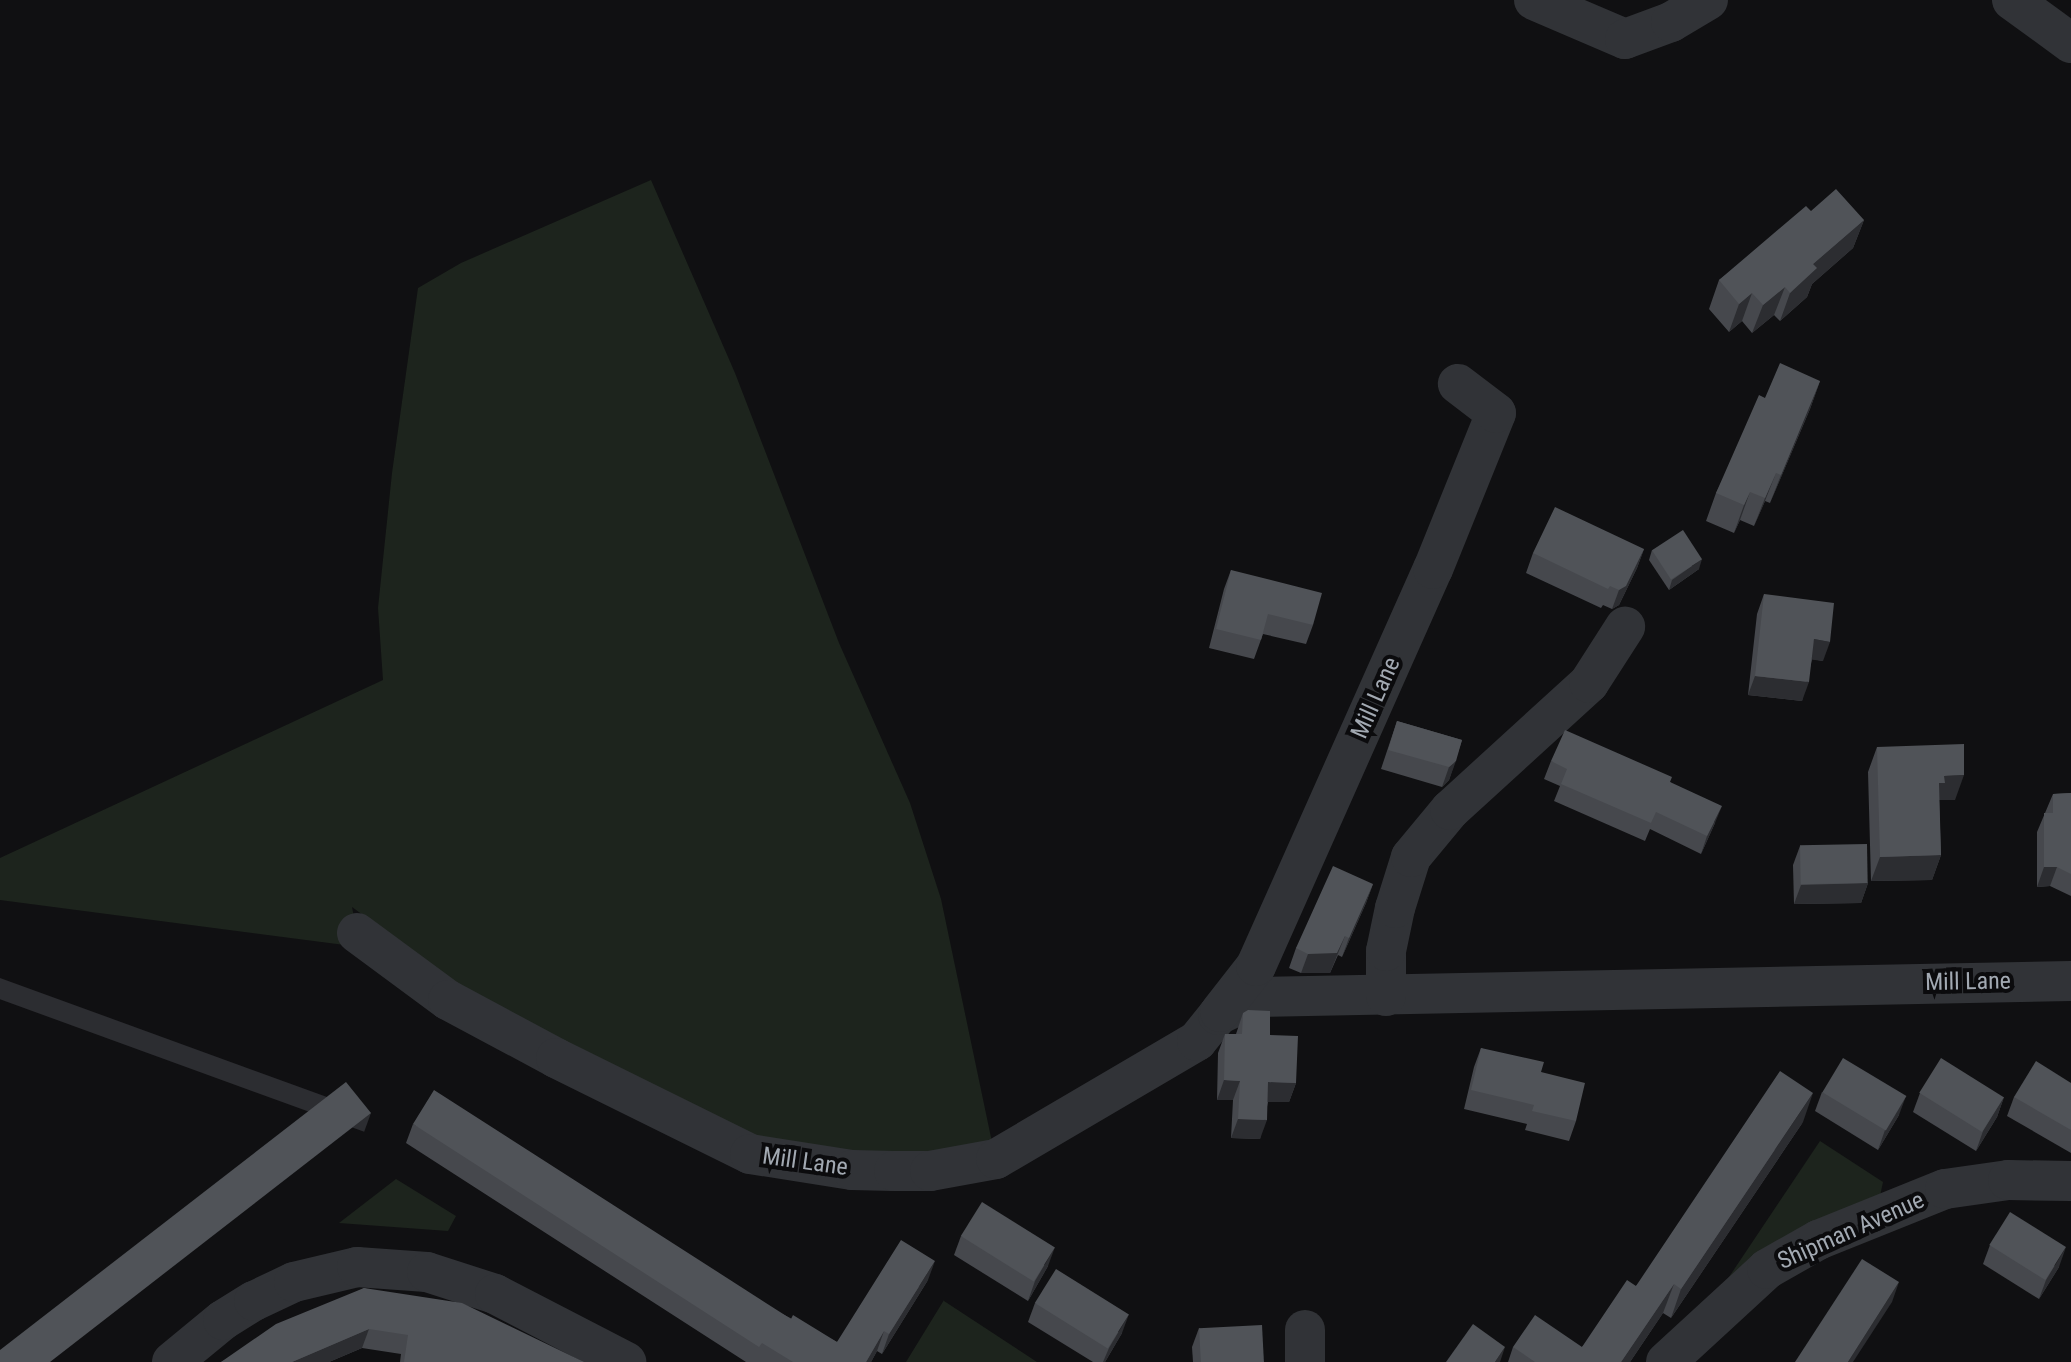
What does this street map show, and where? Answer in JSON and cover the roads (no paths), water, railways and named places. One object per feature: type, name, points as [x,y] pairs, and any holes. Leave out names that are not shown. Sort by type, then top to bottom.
[{"type":"street","points":[[1534,0],[1625,39],[1671,22],[1708,0]]},
{"type":"street","points":[[2012,0],[2071,43]]},
{"type":"street","name":"Mill Lane","points":[[357,933],[448,1000],[556,1058],[750,1154],[852,1170],[930,1171],[996,1159],[1197,1041],[1256,966],[1433,569],[1496,413],[1458,384]]},
{"type":"street","points":[[1386,996],[1386,951],[1411,857],[1450,810],[1589,683],[1625,627]]},
{"type":"street","name":"Mill Lane","points":[[1218,1015],[1256,997],[2071,981]]},
{"type":"street","name":"Shipman Avenue","points":[[1666,1362],[1767,1269],[1818,1240],[1945,1189],[2008,1180],[2071,1181]]},
{"type":"street","points":[[172,1362],[223,1320],[254,1301],[294,1282],[357,1267],[427,1272],[495,1294],[626,1362]]}]
